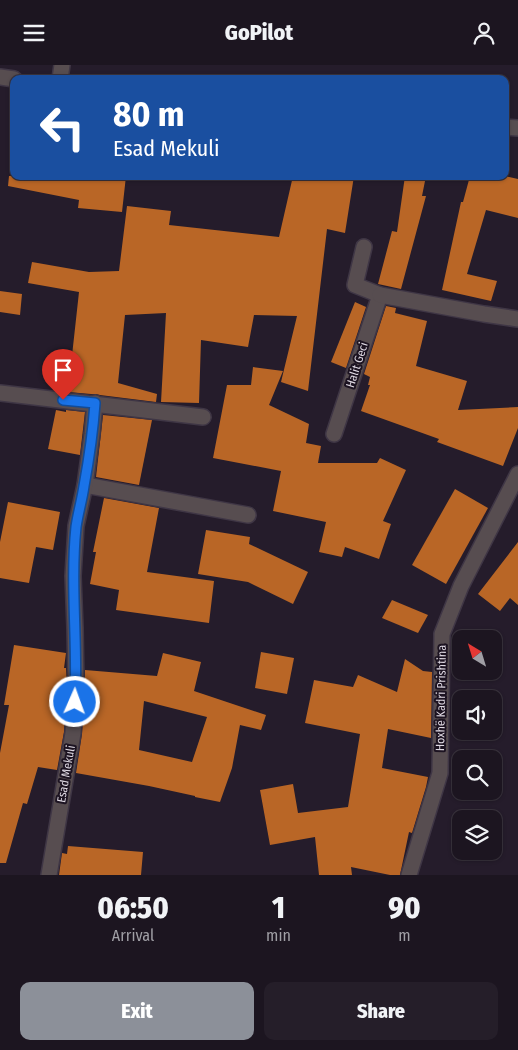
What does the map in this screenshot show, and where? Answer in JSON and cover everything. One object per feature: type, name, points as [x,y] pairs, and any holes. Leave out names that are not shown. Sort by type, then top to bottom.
[{"type":"street","points":[[364,247],[356,285],[380,295],[518,319]]},
{"type":"street","name":"Halit Geci","points":[[334,435],[380,295]]},
{"type":"street","points":[[0,393],[203,417]]},
{"type":"street","name":"Esad Mekuli","points":[[49,875],[73,733],[76,686],[74,568],[76,526],[85,485],[95,403]]},
{"type":"street","name":"Hoxhë Kadri Prishtina","points":[[409,875],[440,773],[442,634],[461,586],[518,474]]},
{"type":"street","points":[[85,485],[248,515]]},
{"type":"building","points":[[9,176],[10,180],[126,180],[122,212],[78,208],[79,200],[8,186]]},
{"type":"building","points":[[509,177],[518,179],[518,218],[486,210],[467,274],[497,281],[491,301],[442,290],[461,202],[463,202],[469,180],[509,180]]},
{"type":"building","points":[[292,180],[353,180],[345,233],[327,229],[308,391],[281,382],[297,316],[254,315],[248,347],[201,340],[199,403],[161,402],[166,313],[125,315],[118,383],[157,394],[156,402],[68,392],[79,292],[28,283],[32,262],[89,272],[119,271],[127,206],[171,211],[169,225],[279,237]]},
{"type":"building","points":[[404,180],[425,180],[422,196],[426,196],[401,289],[378,284],[392,231],[397,232]]},
{"type":"building","points":[[0,291],[22,294],[20,315],[0,312]]},
{"type":"building","points":[[355,302],[366,307],[346,368],[331,362]]},
{"type":"building","points":[[386,306],[396,308],[395,313],[427,321],[416,366],[467,381],[458,410],[518,407],[518,428],[503,466],[437,442],[439,439],[361,411],[370,385],[368,385],[370,377],[364,374]]},
{"type":"building","points":[[253,367],[283,371],[269,405],[309,424],[306,443],[321,446],[318,463],[377,463],[380,458],[406,470],[383,521],[391,524],[379,559],[345,547],[342,557],[319,552],[326,522],[273,511],[281,471],[213,458],[227,385],[251,385]]},
{"type":"building","points":[[56,410],[85,412],[80,455],[48,449]]},
{"type":"building","points":[[103,415],[152,420],[139,485],[96,477]]},
{"type":"building","points":[[455,489],[488,508],[446,584],[412,565]]},
{"type":"building","points":[[104,498],[159,508],[147,572],[214,581],[209,623],[116,610],[119,590],[90,584],[96,552],[93,552]]},
{"type":"building","points":[[8,502],[60,512],[53,550],[36,547],[29,583],[0,578],[0,542]]},
{"type":"building","points":[[206,530],[250,537],[249,544],[308,572],[293,604],[248,582],[198,574]]},
{"type":"building","points":[[518,542],[518,605],[510,598],[500,611],[478,594]]},
{"type":"building","points":[[392,600],[428,615],[418,633],[382,618]]},
{"type":"building","points":[[14,645],[66,653],[64,668],[66,668],[67,686],[64,732],[57,770],[38,767],[27,804],[23,803],[6,863],[0,863],[0,753],[9,705],[4,705]]},
{"type":"building","points":[[261,652],[294,658],[287,694],[255,688]]},
{"type":"building","points":[[163,653],[201,662],[194,691],[266,715],[261,730],[240,725],[232,768],[220,802],[149,786],[76,773],[82,734],[85,670],[157,676]],"holes":[[[144,701],[207,717],[192,762],[139,750]]]},
{"type":"building","points":[[405,659],[423,671],[432,672],[431,738],[388,729],[382,768],[428,777],[412,833],[409,832],[400,875],[390,875],[351,867],[352,875],[319,875],[315,837],[270,845],[260,790],[293,784],[298,813],[348,807],[360,734],[305,723],[314,680],[353,687],[358,675],[397,692]]},
{"type":"building","points":[[68,846],[143,852],[141,875],[59,875],[62,853],[67,854]]},
{"type":"route","points":[[63,400],[95,403],[85,485],[76,526],[74,576],[75,702]]}]
